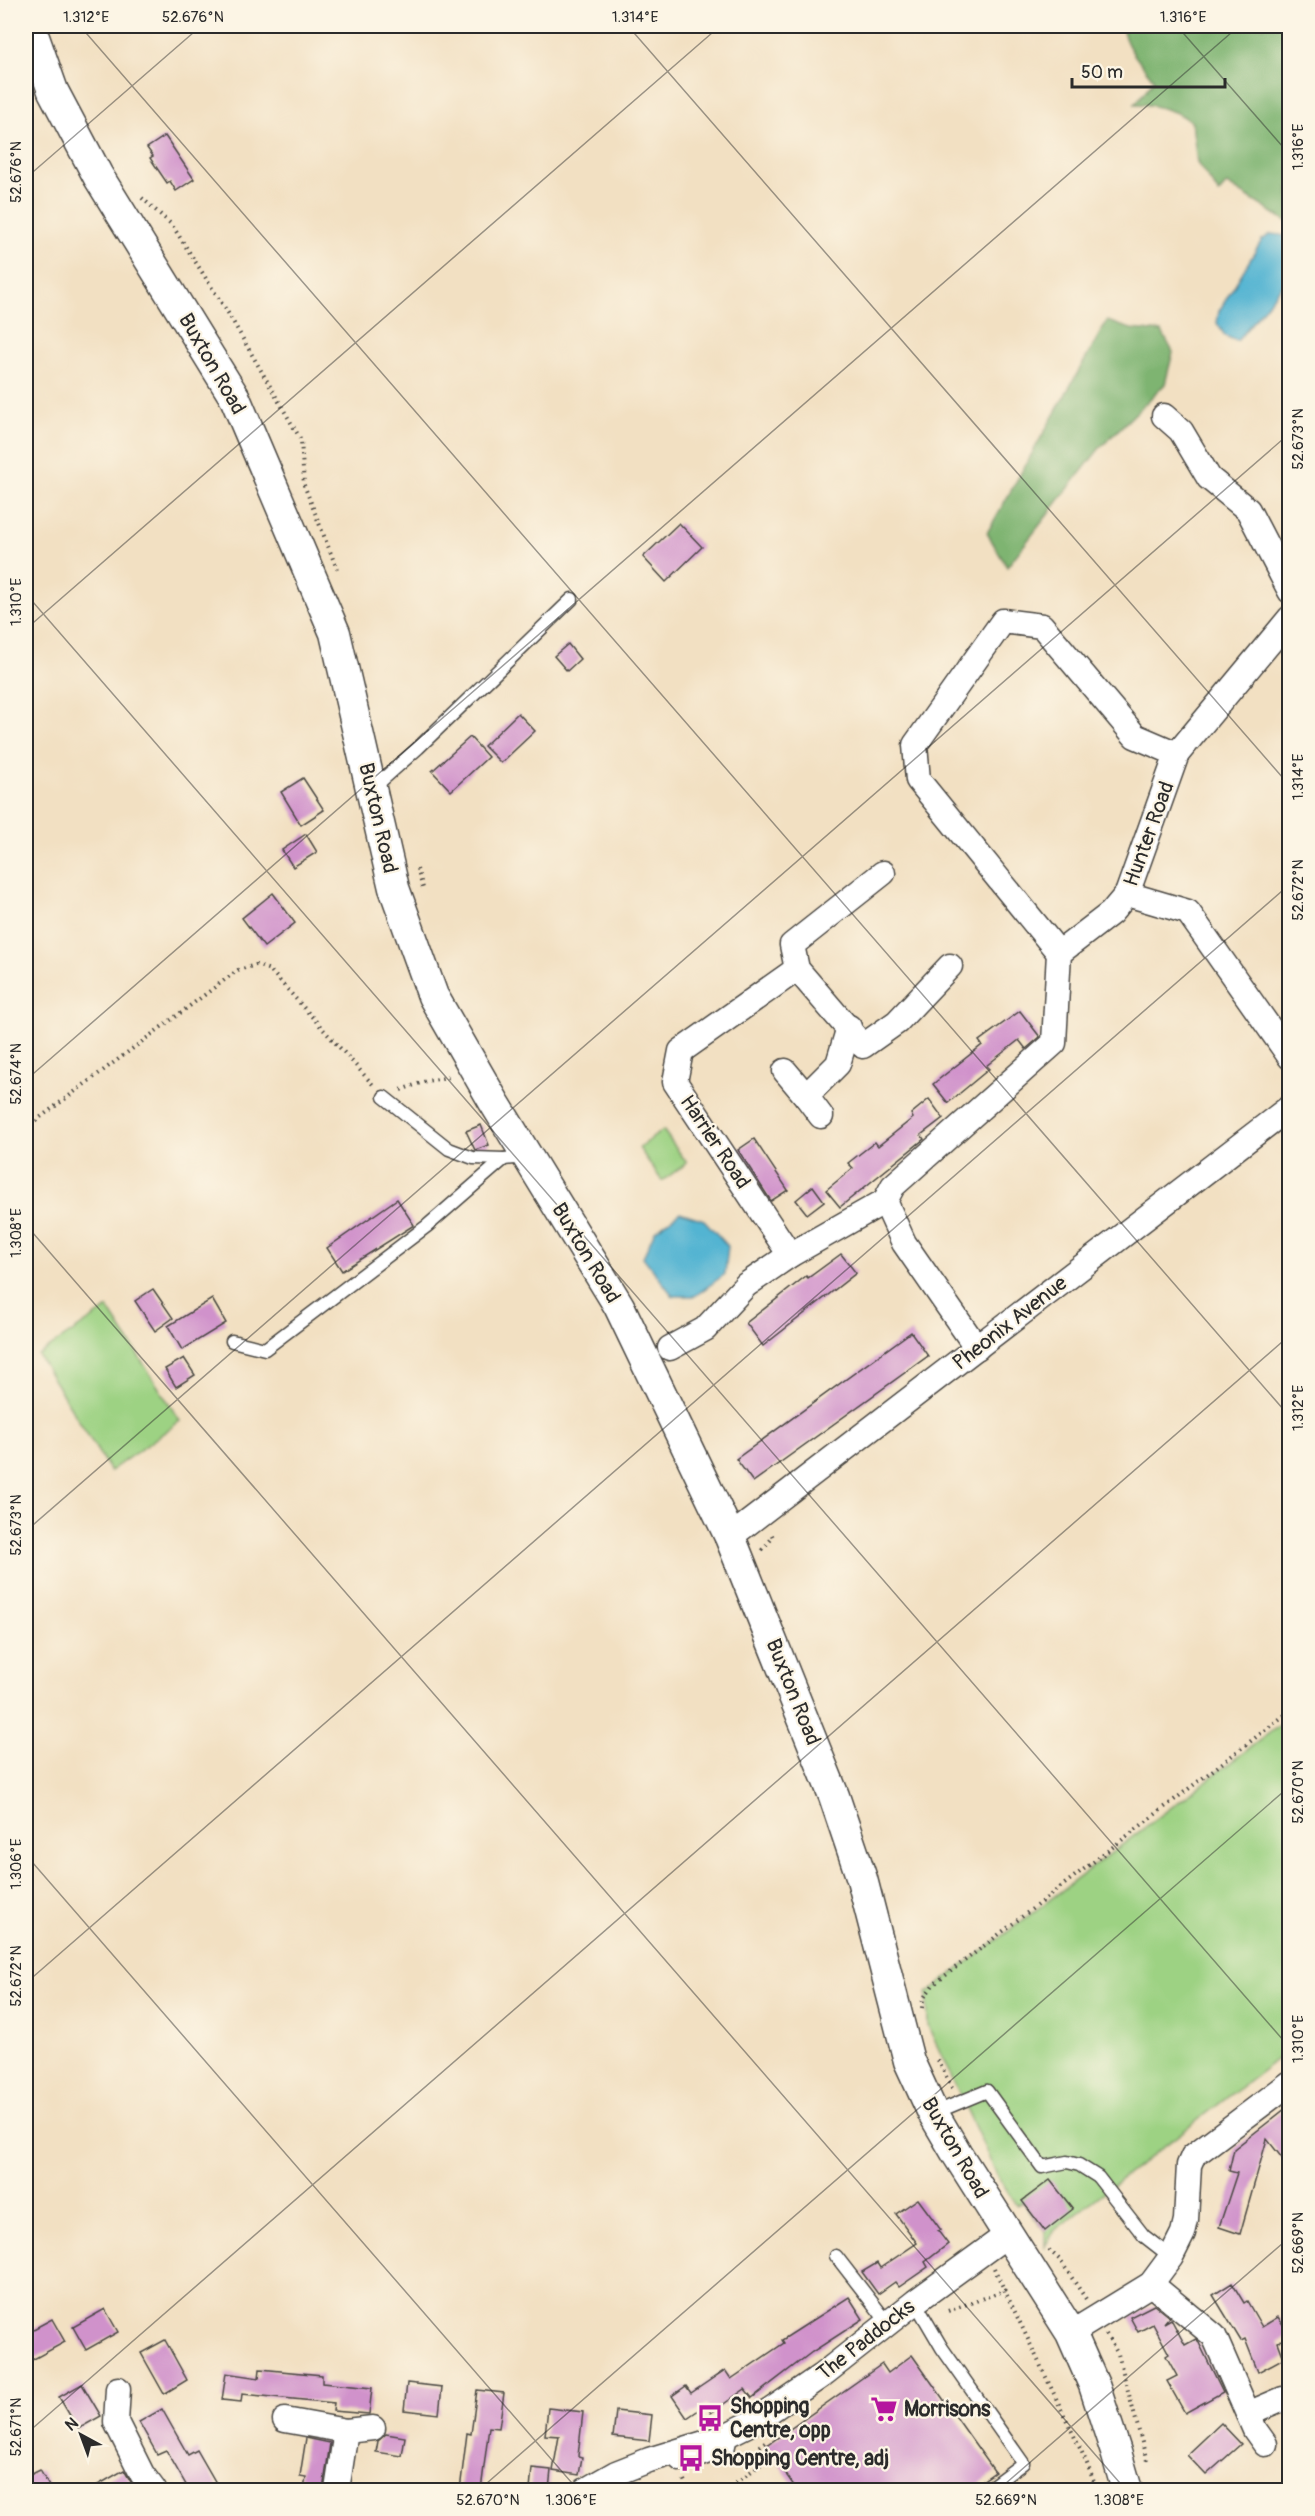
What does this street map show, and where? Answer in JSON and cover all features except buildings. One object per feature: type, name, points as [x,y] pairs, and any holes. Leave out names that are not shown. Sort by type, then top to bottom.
[{"type":"street","name":"Buxton Road","points":[[30,26],[53,91],[98,176],[235,398],[335,633],[394,888],[433,996],[484,1084],[516,1158],[619,1306],[730,1537],[834,1796],[862,1879],[909,2061],[946,2108],[996,2243],[1071,2333],[1094,2385],[1126,2490]]},
{"type":"street","points":[[1180,422],[1209,478],[1248,510],[1290,591]]},
{"type":"street","name":"Hunter Road","points":[[1059,953],[1111,913],[1127,894],[1177,754],[1290,618]]},
{"type":"street","points":[[670,1348],[705,1329],[746,1285],[790,1255],[885,1201],[893,1186],[1054,1043],[1059,953],[918,780],[915,745],[1003,621],[1042,626],[1135,736],[1177,754]]},
{"type":"street","points":[[883,873],[792,945],[797,969],[863,1046],[897,1022],[950,966]]},
{"type":"street","points":[[1127,894],[1188,912],[1290,1057]]},
{"type":"street","name":"Harrier Road","points":[[790,1255],[675,1082],[681,1051],[797,969]]},
{"type":"street","points":[[806,1096],[838,1064],[849,1027]]},
{"type":"street","points":[[785,1071],[821,1116]]},
{"type":"street","name":"Pheonix Avenue","points":[[730,1537],[1290,1107]]},
{"type":"street","points":[[885,1201],[904,1244],[977,1348]]},
{"type":"street","points":[[1071,2333],[1151,2284],[1171,2257],[1183,2232],[1189,2165],[1193,2157],[1290,2083]]},
{"type":"street","name":"The Paddocks","points":[[586,2490],[616,2473],[732,2433],[755,2421],[821,2376],[915,2302],[996,2243]]},
{"type":"street","points":[[1151,2284],[1214,2336],[1248,2414],[1265,2444]]},
{"type":"street","points":[[118,2389],[116,2422],[142,2474],[154,2490]]},
{"type":"street","points":[[1248,2414],[1283,2399]]},
{"type":"street","points":[[285,2420],[346,2431],[373,2428]]},
{"type":"street","points":[[337,2490],[346,2431]]},
{"type":"lane","points":[[371,789],[418,748],[572,598]]},
{"type":"lane","points":[[384,1096],[450,1149],[473,1158],[516,1158]]},
{"type":"lane","points":[[232,1341],[265,1349],[516,1158]]},
{"type":"lane","points":[[946,2108],[987,2091],[1042,2167],[1067,2162],[1079,2165],[1098,2177],[1144,2236],[1171,2257]]},
{"type":"lane","points":[[836,2256],[888,2323]]},
{"type":"lane","points":[[915,2302],[942,2348],[1023,2463],[987,2490]]},
{"type":"path","points":[[26,1128],[238,970],[256,965],[270,970],[384,1096],[426,1081],[450,1077],[484,1084]]},
{"type":"path","points":[[921,2014],[923,2000],[933,1985],[1290,1711]]},
{"type":"path","points":[[934,2050],[946,2108]]},
{"type":"path","points":[[996,2243],[1006,2290],[1097,2490]]},
{"type":"path","points":[[948,2311],[1006,2290]]},
{"type":"path","points":[[726,2490],[772,2456]]},
{"type":"green space","points":[[1122,26],[1289,26],[1289,223],[1227,184],[1219,193],[1197,163],[1192,123],[1188,119],[1165,109],[1135,104],[1154,80],[1130,48]]},
{"type":"green space","points":[[1107,321],[1131,329],[1162,332],[1173,352],[1165,384],[1099,449],[1007,567],[987,533]]},
{"type":"green space","points":[[663,1130],[687,1163],[662,1181],[639,1148]]},
{"type":"green space","points":[[108,1308],[180,1421],[110,1471],[38,1355]]},
{"type":"green space","points":[[1289,1718],[1289,2050],[1055,2230],[1045,2246],[1045,2231],[1022,2202],[1016,2205],[998,2177],[928,2026],[927,1993]]},
{"type":"water","points":[[1271,234],[1289,238],[1289,277],[1237,341],[1225,336],[1217,323],[1219,311],[1262,240]]},
{"type":"water","points":[[680,1212],[704,1220],[728,1246],[725,1274],[695,1296],[673,1296],[643,1257],[655,1231]]},
{"type":"place","name":"Morrisons","points":[[884,2409]]},
{"type":"place","name":"Shopping Centre, opp","points":[[710,2418]]},
{"type":"place","name":"Shopping Centre, adj","points":[[691,2458]]}]
